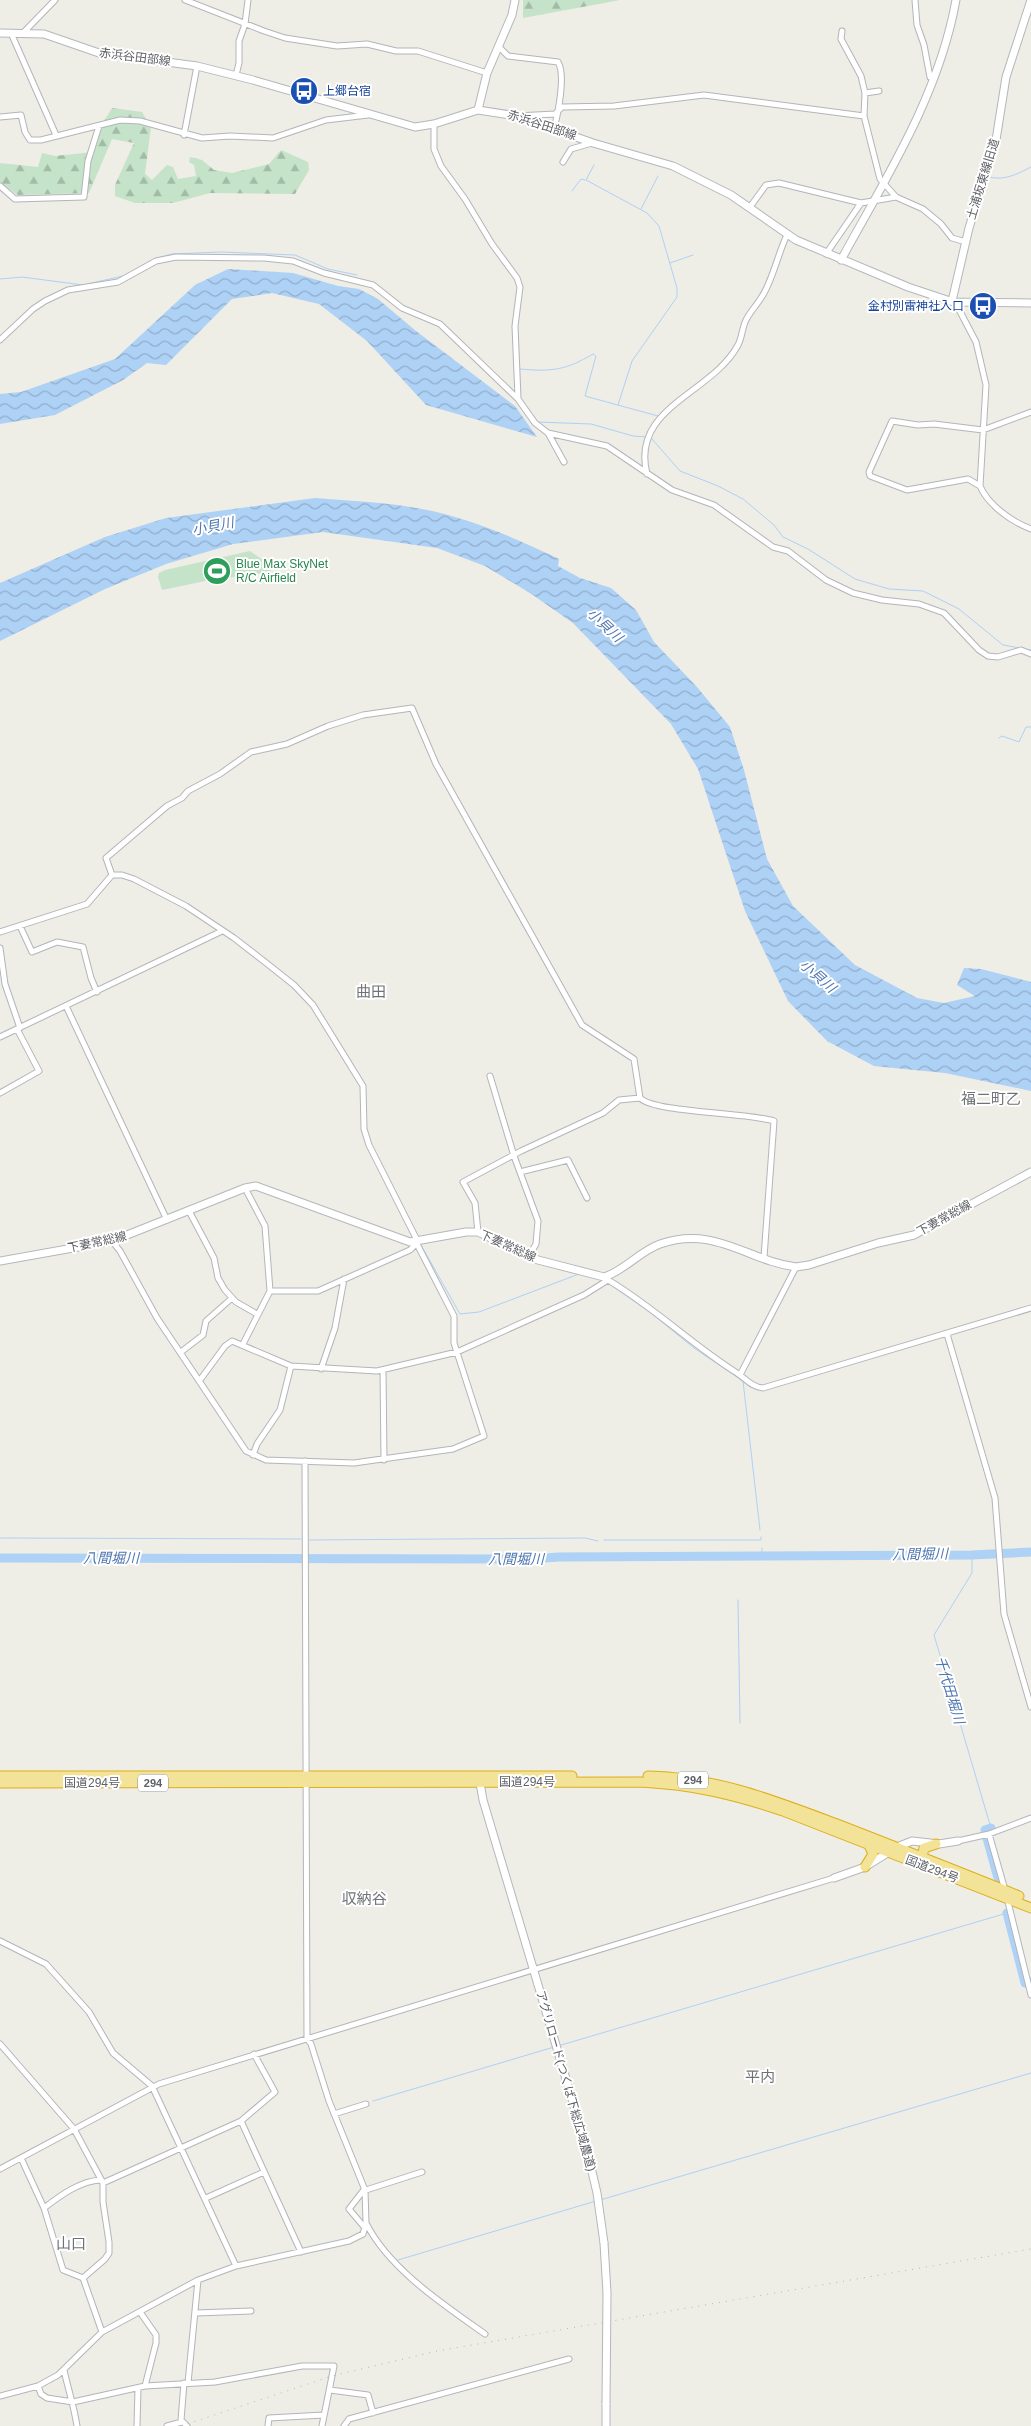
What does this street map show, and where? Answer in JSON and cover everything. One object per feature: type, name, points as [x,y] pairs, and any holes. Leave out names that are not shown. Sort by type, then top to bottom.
[{"type":"highway","name":"国道294号","points":[[0,1776],[306,1779]]},
{"type":"highway","name":"国道294号","points":[[0,1783],[671,1777],[713,1782],[766,1797],[897,1847],[1006,1894],[1031,1908]]},
{"type":"highway","name":"国道294号","points":[[479,1778],[641,1782],[702,1787],[742,1797],[783,1811],[889,1853],[1031,1901]]},
{"type":"highway","points":[[922,1857],[924,1848],[936,1844]]},
{"type":"highway","points":[[865,1867],[873,1854],[870,1846]]},
{"type":"main road","points":[[478,110],[487,73],[512,15],[515,0]]},
{"type":"main road","points":[[842,260],[916,122],[935,79],[946,46],[956,0]]},
{"type":"main road","name":"土浦坂東線旧道","points":[[954,302],[966,242],[996,140],[1006,78],[1031,0]]},
{"type":"main road","name":"赤浜谷田部線","points":[[0,33],[23,32],[52,36],[99,53],[197,66],[236,75],[368,115],[415,127],[434,124],[478,110],[517,116],[593,143],[673,166],[705,180],[750,206],[787,234],[826,254],[908,287],[954,302],[1031,303]]},
{"type":"main road","name":"下妻常総線","points":[[0,1261],[112,1240],[245,1188],[256,1186],[410,1242],[417,1243],[466,1232],[478,1232],[538,1260],[607,1278],[650,1248],[671,1242],[713,1240],[796,1267],[810,1265],[878,1243],[914,1235],[1031,1172]]},
{"type":"main road","name":"アグリロード(つくば下総広域農道)","points":[[479,1778],[586,2146],[597,2193],[604,2243],[607,2293],[606,2426]]},
{"type":"main road","points":[[834,1878],[865,1867],[897,1847],[912,1842],[936,1844],[958,1841]]},
{"type":"street","points":[[23,32],[56,0]]},
{"type":"street","points":[[185,0],[200,2],[245,24],[285,38],[337,46],[367,44],[396,51],[418,51],[487,73]]},
{"type":"street","points":[[236,75],[239,63],[239,41],[245,24],[248,0]]},
{"type":"street","points":[[915,0],[917,25],[924,44],[930,77]]},
{"type":"street","points":[[842,31],[841,39],[861,76],[865,93],[864,116],[880,179],[896,197],[923,209],[941,224],[952,238],[966,242]]},
{"type":"street","points":[[11,33],[56,135]]},
{"type":"street","points":[[498,46],[508,56],[558,62],[561,67],[561,76],[558,111],[554,129]]},
{"type":"street","points":[[184,135],[197,66]]},
{"type":"street","points":[[865,93],[879,91]]},
{"type":"street","points":[[517,116],[555,114],[562,107],[614,106],[704,95],[864,116]]},
{"type":"street","points":[[0,117],[21,115],[25,132],[30,140],[41,140],[120,120],[140,121],[184,135],[202,138],[230,136],[273,138],[326,120],[368,115]]},
{"type":"street","points":[[434,124],[435,154],[441,166],[465,199],[492,244],[517,278],[520,287],[515,326],[518,399]]},
{"type":"street","points":[[0,186],[15,199],[84,197],[88,161],[99,126]]},
{"type":"street","points":[[563,162],[571,149],[593,143]]},
{"type":"street","points":[[750,206],[766,185],[779,184],[861,203],[896,197]]},
{"type":"street","points":[[826,254],[861,203]]},
{"type":"street","points":[[647,474],[643,458],[645,443],[650,433],[660,417],[723,366],[738,346],[746,320],[761,299],[787,234]]},
{"type":"street","points":[[0,340],[33,309],[46,301],[68,290],[118,282],[156,261],[176,257],[264,258],[293,261],[324,273],[373,285],[402,308],[440,324],[518,399],[535,423],[548,433],[564,462]]},
{"type":"street","points":[[954,302],[976,342],[986,385],[980,486],[982,492],[1006,515],[1031,530]]},
{"type":"street","points":[[980,486],[968,479],[907,490],[870,476],[870,472],[892,421],[983,430],[1031,412]]},
{"type":"street","points":[[548,433],[607,446],[672,490],[714,505],[773,547],[788,551],[826,580],[852,593],[932,608],[944,613],[979,650],[988,656],[998,657],[1021,650],[1031,654]]},
{"type":"street","points":[[112,875],[106,858],[167,806],[182,798],[188,791],[220,774],[251,752],[287,744],[328,726],[364,714],[412,708],[436,764],[582,1026],[634,1060],[640,1098]]},
{"type":"street","points":[[0,932],[87,904],[112,875],[122,875],[161,892],[222,931],[294,985],[313,1005],[329,1027],[341,1052],[363,1086],[364,1130],[369,1145],[454,1316],[454,1343],[484,1436],[453,1449],[354,1463],[266,1460],[253,1455],[246,1451],[157,1318],[112,1240]]},
{"type":"street","points":[[20,926],[32,952],[57,942],[83,947],[91,978],[97,992]]},
{"type":"street","points":[[0,1038],[222,931]]},
{"type":"street","points":[[0,948],[3,984],[18,1028],[39,1071],[0,1093]]},
{"type":"street","points":[[66,1006],[166,1220]]},
{"type":"street","points":[[490,1076],[514,1156],[538,1222],[536,1244],[529,1256]]},
{"type":"street","points":[[478,1232],[475,1202],[463,1182],[603,1113],[619,1100],[640,1098],[648,1102],[690,1111],[716,1111],[774,1121],[764,1257]]},
{"type":"street","points":[[520,1172],[568,1160],[587,1198]]},
{"type":"street","points":[[243,1344],[270,1291],[265,1226],[245,1188]]},
{"type":"street","points":[[189,1211],[214,1258],[218,1278],[232,1298],[257,1314]]},
{"type":"street","points":[[270,1291],[318,1291],[410,1250],[417,1243]]},
{"type":"street","points":[[740,1375],[796,1267]]},
{"type":"street","points":[[200,1380],[225,1346],[232,1341],[243,1344],[291,1366],[320,1369],[383,1370],[457,1352],[584,1295],[607,1278],[669,1323],[694,1345],[751,1384],[764,1388],[1031,1308]]},
{"type":"street","points":[[320,1369],[335,1328],[344,1279]]},
{"type":"street","points":[[181,1352],[203,1335],[206,1321],[232,1298]]},
{"type":"street","points":[[948,1334],[995,1498],[1004,1614],[1031,1707]]},
{"type":"street","points":[[253,1455],[256,1444],[280,1410],[291,1366]]},
{"type":"street","points":[[383,1370],[384,1460]]},
{"type":"street","points":[[0,2396],[38,2386],[64,2370],[102,2332],[198,2280],[236,2266],[349,2241],[363,2234],[365,2226],[365,2190],[334,2114],[311,2044],[306,2038],[305,1461]]},
{"type":"street","points":[[958,1841],[989,1834],[1031,1818]]},
{"type":"street","points":[[989,1834],[1031,1995]]},
{"type":"street","points":[[0,2169],[152,2086],[834,1878]]},
{"type":"street","points":[[0,1941],[46,1964],[89,2012],[113,2053],[152,2086],[206,2198],[236,2266]]},
{"type":"street","points":[[0,2044],[74,2129],[102,2181],[109,2253],[105,2259],[83,2278]]},
{"type":"street","points":[[44,2208],[91,2180],[102,2181],[241,2121],[275,2092],[254,2054]]},
{"type":"street","points":[[334,2114],[366,2104]]},
{"type":"street","points":[[241,2121],[301,2252]]},
{"type":"street","points":[[21,2158],[44,2208],[63,2270],[83,2278],[102,2332]]},
{"type":"street","points":[[206,2198],[264,2172]]},
{"type":"street","points":[[422,2172],[365,2190],[349,2209],[365,2226],[380,2247],[430,2295],[485,2334]]},
{"type":"street","points":[[182,2422],[196,2313],[198,2280]]},
{"type":"street","points":[[196,2313],[251,2311]]},
{"type":"street","points":[[140,2312],[156,2336],[156,2343],[145,2386]]},
{"type":"street","points":[[344,2426],[349,2419],[569,2359]]},
{"type":"street","points":[[38,2386],[41,2394],[47,2398],[73,2402],[145,2386],[215,2382],[302,2366],[334,2366],[322,2426]]},
{"type":"street","points":[[64,2370],[70,2398],[73,2402],[77,2426]]},
{"type":"street","points":[[137,2426],[138,2388]]},
{"type":"street","points":[[330,2390],[368,2395],[373,2413]]},
{"type":"street","points":[[268,2426],[269,2418],[324,2415]]},
{"type":"street","points":[[166,2426],[182,2422]]},
{"type":"street","points":[[182,2422],[187,2426]]},
{"type":"green space","points":[[523,0],[620,0],[523,18]]},
{"type":"green space","points":[[112,108],[142,112],[151,127],[145,174],[152,180],[167,165],[173,167],[178,179],[196,176],[194,165],[189,162],[190,157],[202,160],[214,170],[232,173],[269,164],[281,150],[308,162],[309,170],[295,194],[210,193],[173,203],[135,203],[115,196],[115,185],[134,143],[112,139],[89,193],[18,195],[0,183],[0,163],[38,167],[42,153],[55,156],[93,152],[100,128]]},
{"type":"green space","name":"Blue Max SkyNet R/C Airfield","points":[[250,551],[270,565],[271,572],[210,580],[162,590],[158,577],[159,573],[165,570]]},
{"type":"water","points":[[228,269],[293,273],[338,286],[359,289],[378,299],[416,331],[515,406],[537,437],[426,405],[367,341],[319,304],[272,293],[232,299],[166,365],[147,363],[123,380],[55,415],[0,424],[0,394],[21,392],[115,359],[195,285]]},
{"type":"water","name":"小貝川","points":[[315,498],[395,505],[422,509],[457,518],[492,529],[542,551],[559,559],[558,566],[580,578],[611,588],[636,610],[654,642],[697,687],[730,727],[744,770],[767,859],[793,906],[855,965],[917,998],[944,1003],[975,996],[957,985],[964,968],[981,969],[1031,982],[1031,1091],[945,1073],[874,1066],[827,1041],[788,1001],[745,911],[698,769],[671,724],[573,623],[530,593],[485,566],[437,548],[323,532],[233,544],[166,564],[105,589],[0,641],[0,583],[105,537],[166,518]]},
{"type":"waterway","points":[[594,165],[586,180],[647,213],[659,226],[677,288],[677,297],[632,361],[618,405]]},
{"type":"waterway","points":[[989,177],[1006,177],[1031,167]]},
{"type":"waterway","points":[[641,209],[658,176]]},
{"type":"waterway","points":[[572,191],[581,179],[585,180]]},
{"type":"waterway","points":[[157,258],[172,254],[221,252],[295,255],[328,269],[357,275]]},
{"type":"waterway","points":[[670,263],[693,255]]},
{"type":"waterway","points":[[133,271],[153,260]]},
{"type":"waterway","points":[[0,279],[22,277],[83,285],[123,276]]},
{"type":"waterway","points":[[520,369],[558,369],[575,364],[593,354],[596,356],[585,396],[658,416]]},
{"type":"waterway","points":[[537,422],[591,424],[633,436],[648,437]]},
{"type":"waterway","points":[[652,439],[680,471],[718,486],[743,499],[774,525],[783,537],[808,549],[855,579],[889,589],[923,591],[959,609],[1003,645],[1031,650]]},
{"type":"waterway","points":[[999,738],[1002,736],[1019,742],[1026,727],[1031,727]]},
{"type":"waterway","points":[[421,1245],[460,1314],[479,1312],[579,1274]]},
{"type":"waterway","points":[[611,1285],[651,1313],[694,1348],[743,1381],[760,1530]]},
{"type":"waterway","points":[[604,1540],[761,1540],[761,1537]]},
{"type":"waterway","points":[[0,1538],[301,1539]]},
{"type":"waterway","points":[[309,1540],[585,1538],[598,1541]]},
{"type":"waterway","points":[[762,1548],[762,1556]]},
{"type":"waterway","name":"八間堀川","points":[[0,1558],[529,1559],[559,1557],[972,1555],[1031,1552]]},
{"type":"waterway","name":"千代田堀川","points":[[972,1555],[972,1573],[934,1635],[991,1828]]},
{"type":"waterway","points":[[738,1600],[740,1723]]},
{"type":"waterway","name":"千代田堀川","points":[[985,1830],[991,1828]]},
{"type":"waterway","name":"千代田堀川","points":[[987,1838],[998,1878]]},
{"type":"waterway","points":[[558,2046],[1007,1913]]},
{"type":"waterway","name":"千代田堀川","points":[[1007,1913],[1025,1983],[1031,1982]]},
{"type":"waterway","points":[[373,2101],[554,2047]]},
{"type":"waterway","points":[[600,2200],[1031,2073]]},
{"type":"waterway","points":[[398,2260],[596,2201]]},
{"type":"railway","points":[[181,2426],[332,2376],[437,2351],[1031,2249]]},
{"type":"place","name":"上郷台宿","points":[[304,91]]},
{"type":"place","name":"金村別雷神社入口","points":[[983,306]]},
{"type":"place","name":"Blue Max SkyNet R/C Airfield","points":[[217,571]]},
{"type":"district","name":"曲田","points":[[371,992]]},
{"type":"district","name":"福二町乙","points":[[991,1099]]},
{"type":"district","name":"収納谷","points":[[364,1899]]},
{"type":"district","name":"平内","points":[[760,2077]]},
{"type":"district","name":"山口","points":[[71,2244]]}]
